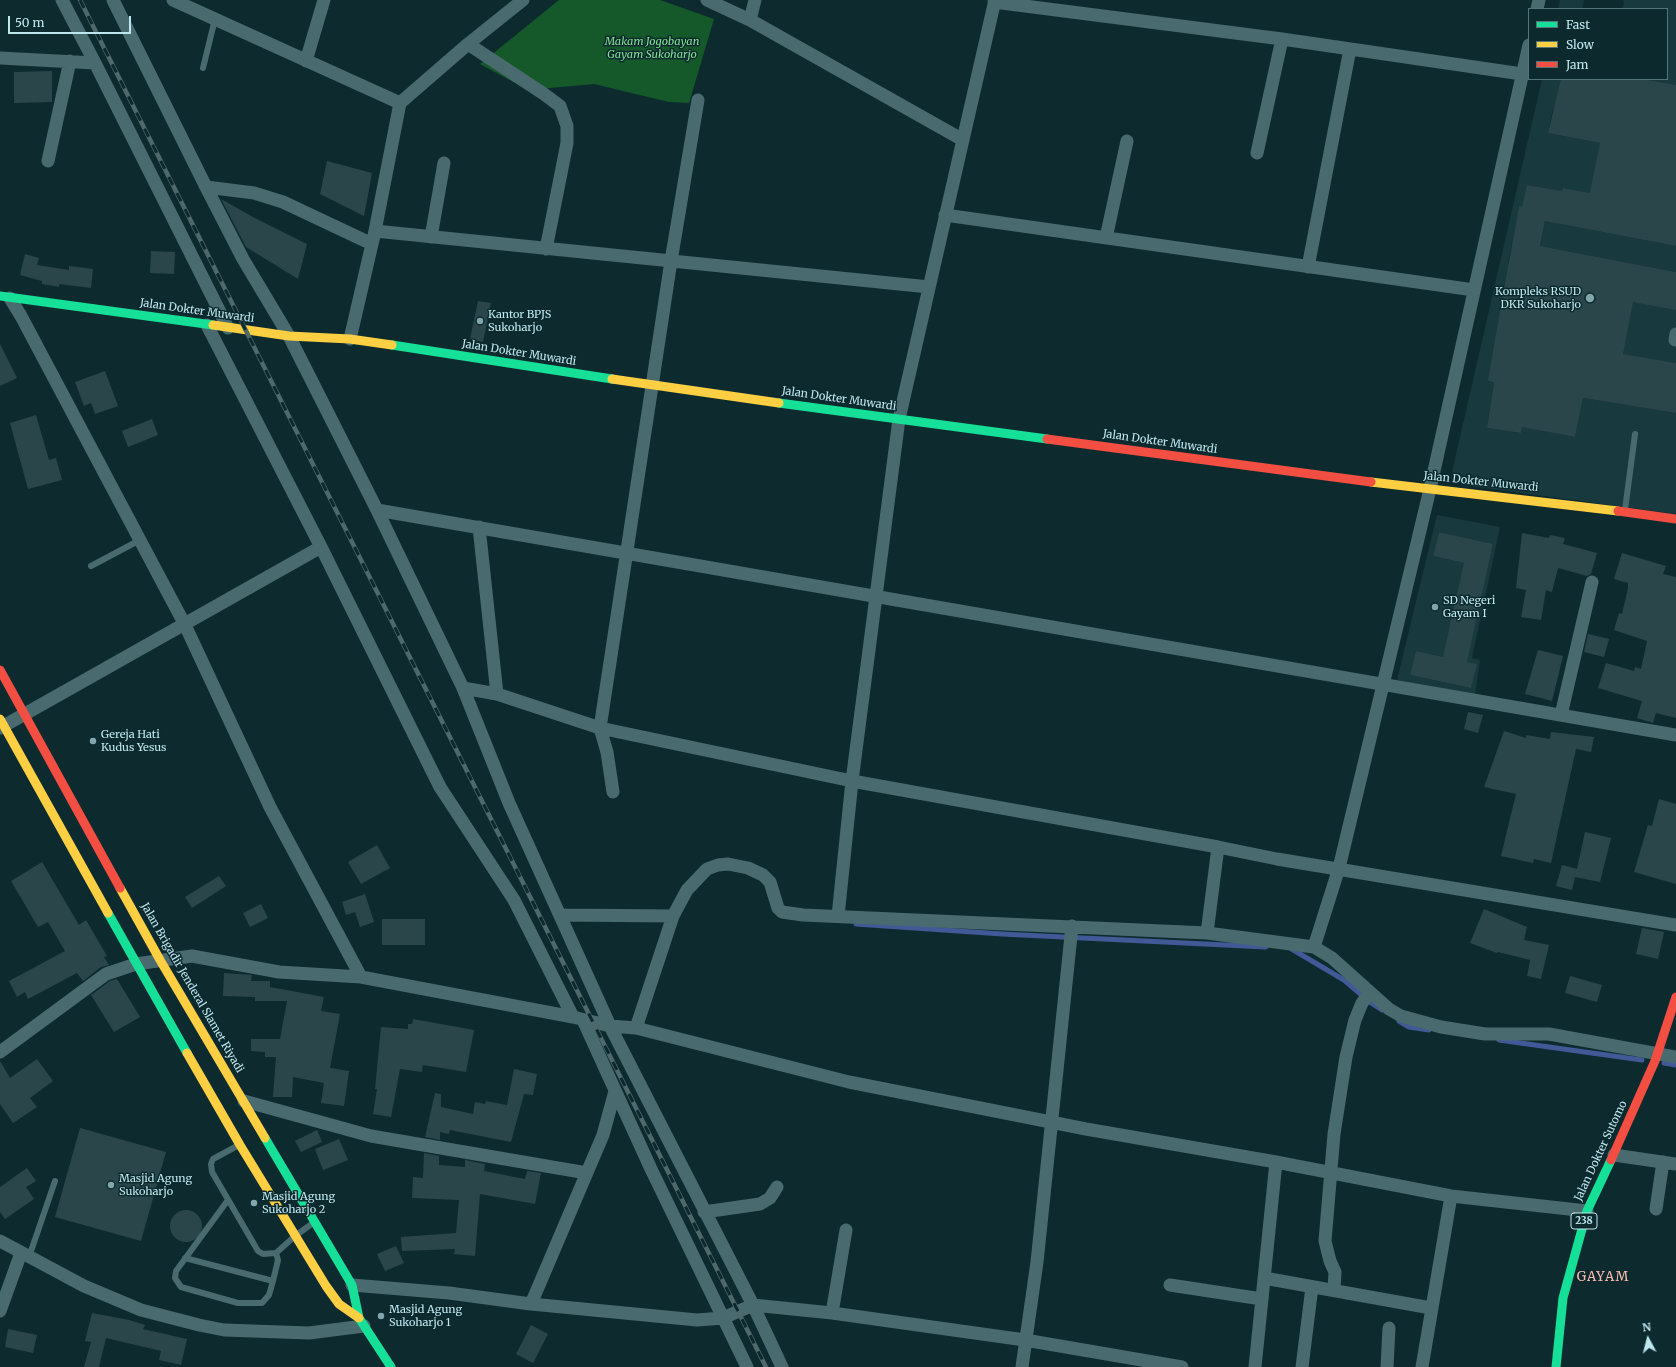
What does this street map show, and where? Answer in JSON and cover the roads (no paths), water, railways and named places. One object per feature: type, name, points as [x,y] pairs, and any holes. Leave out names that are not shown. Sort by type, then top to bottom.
[{"type":"main road","name":"Jalan Dokter Muwardi","points":[[5,297],[288,336],[350,339],[652,385],[899,419],[1430,489],[1625,511],[1676,519]]},
{"type":"main road","name":"Jalan Brigadir Jenderal Slamet Riyadi","points":[[0,670],[24,713],[65,813],[136,964],[240,1145],[295,1236],[339,1304],[362,1322]]},
{"type":"main road","name":"Jalan Brigadir Jenderal Slamet Riyadi","points":[[1,724],[65,813],[160,960],[352,1285],[362,1322],[391,1367]]},
{"type":"main road","name":"Jalan Dokter Sutomo","points":[[1556,1367],[1564,1298],[1587,1210],[1614,1155],[1657,1054],[1676,997]]},
{"type":"street","points":[[62,0],[228,328]]},
{"type":"street","points":[[113,0],[243,259],[288,336],[377,510],[463,688],[509,803],[610,1026],[753,1306],[782,1367]]},
{"type":"street","points":[[173,0],[400,103]]},
{"type":"street","points":[[306,61],[324,0]]},
{"type":"street","points":[[350,339],[375,231],[400,103],[468,44],[523,0]]},
{"type":"street","points":[[707,0],[750,20],[963,140]]},
{"type":"street","points":[[750,20],[755,0]]},
{"type":"street","points":[[838,916],[852,781],[899,419],[995,1],[1282,39],[1522,74]]},
{"type":"street","points":[[1257,153],[1282,39]]},
{"type":"street","points":[[468,44],[560,106],[567,126],[567,143],[546,249]]},
{"type":"street","points":[[1308,267],[1350,49]]},
{"type":"street","points":[[1314,946],[1339,868],[1430,489],[1528,49]]},
{"type":"street","points":[[0,58],[95,63]]},
{"type":"street","points":[[48,161],[70,61]]},
{"type":"street","points":[[613,792],[607,752],[600,728],[671,261],[698,100]]},
{"type":"street","points":[[1106,238],[1127,141]]},
{"type":"street","points":[[431,237],[444,163]]},
{"type":"street","points":[[206,187],[254,192],[282,202],[372,244]]},
{"type":"street","points":[[945,215],[1474,290]]},
{"type":"street","points":[[375,231],[929,287]]},
{"type":"street","points":[[5,297],[21,316],[140,540],[184,625],[270,807],[361,977]]},
{"type":"street","points":[[207,325],[321,547],[440,787],[514,900],[578,1018],[615,1091],[747,1367]]},
{"type":"street","points":[[377,510],[1676,735]]},
{"type":"street","points":[[479,527],[497,694]]},
{"type":"street","points":[[1,724],[24,713],[184,625],[321,547]]},
{"type":"street","points":[[1561,715],[1592,582]]},
{"type":"street","points":[[463,688],[497,694],[600,728],[852,781],[1278,859],[1676,925]]},
{"type":"street","points":[[1207,933],[1218,847]]},
{"type":"street","points":[[636,1028],[673,916],[687,890],[707,870],[718,865],[728,864],[748,868],[763,875],[770,882],[778,908],[782,912],[803,915],[1207,933],[1314,946],[1332,958],[1366,997],[1401,1016],[1441,1027],[1485,1034],[1549,1034],[1676,1057]]},
{"type":"street","points":[[561,915],[673,916]]},
{"type":"street","points":[[1022,1367],[1037,1262],[1072,928]]},
{"type":"street","points":[[0,1052],[106,974],[136,964],[192,956],[279,972],[361,977],[578,1018],[610,1026],[636,1028],[849,1082],[1086,1129],[1276,1162],[1451,1196],[1587,1210]]},
{"type":"street","points":[[1334,1290],[1335,1272],[1330,1262],[1326,1241],[1334,1134],[1346,1057],[1355,1020],[1366,997]]},
{"type":"street","points":[[531,1304],[603,1135],[615,1091]]},
{"type":"street","points":[[244,1101],[371,1136],[587,1173]]},
{"type":"street","points":[[1614,1155],[1670,1163],[1656,1209]]},
{"type":"street","points":[[1255,1367],[1276,1162]]},
{"type":"street","points":[[704,1212],[760,1204],[770,1198],[777,1187]]},
{"type":"street","points":[[1422,1367],[1451,1196]]},
{"type":"street","points":[[832,1313],[846,1230]]},
{"type":"street","points":[[0,1241],[84,1286],[142,1310],[224,1330],[309,1333],[362,1322]]},
{"type":"street","points":[[0,1311],[25,1255]]},
{"type":"street","points":[[1264,1278],[1431,1308]]},
{"type":"street","points":[[352,1285],[449,1293],[531,1304],[697,1320],[723,1318],[753,1306],[832,1313],[1025,1340],[1182,1367]]},
{"type":"street","points":[[1170,1285],[1262,1299]]},
{"type":"street","points":[[1302,1367],[1312,1287]]},
{"type":"street","points":[[1386,1367],[1389,1328]]},
{"type":"lane","points":[[203,68],[215,19]]},
{"type":"lane","points":[[1625,511],[1635,434]]},
{"type":"lane","points":[[92,566],[140,540]]},
{"type":"lane","points":[[240,1145],[213,1159],[211,1164],[212,1172],[258,1251],[263,1254],[276,1253],[314,1222]]},
{"type":"lane","points":[[25,1255],[55,1181]]},
{"type":"lane","points":[[228,1200],[176,1271],[175,1278],[181,1288],[238,1303],[262,1303],[269,1295],[273,1281],[278,1260],[276,1253]]},
{"type":"lane","points":[[185,1258],[273,1281]]},
{"type":"waterway","points":[[856,924],[1002,934],[1266,947]]},
{"type":"waterway","points":[[1290,948],[1344,980],[1371,1003],[1382,1010]]},
{"type":"waterway","points":[[1399,1021],[1409,1027],[1429,1030]]},
{"type":"waterway","points":[[1499,1040],[1642,1060]]},
{"type":"waterway","points":[[1664,1063],[1676,1065]]},
{"type":"railway","points":[[80,0],[766,1367]]},
{"type":"place","name":"Kompleks RSUD DKR Sukoharjo","points":[[1590,298]]},
{"type":"place","name":"Kantor BPJS Sukoharjo","points":[[480,321]]},
{"type":"place","name":"SD Negeri Gayam I","points":[[1435,607]]},
{"type":"place","name":"Gereja Hati Kudus Yesus","points":[[93,741]]},
{"type":"place","name":"Masjid Agung Sukoharjo","points":[[111,1185]]},
{"type":"place","name":"Masjid Agung Sukoharjo 2","points":[[254,1203]]},
{"type":"place","name":"Masjid Agung Sukoharjo 1","points":[[381,1316]]},
{"type":"district","name":"GAYAM","points":[[1603,1277]]},
{"type":"park label","name":"Makam Jogobayan Gayam Sukoharjo","points":[[652,48]]}]
